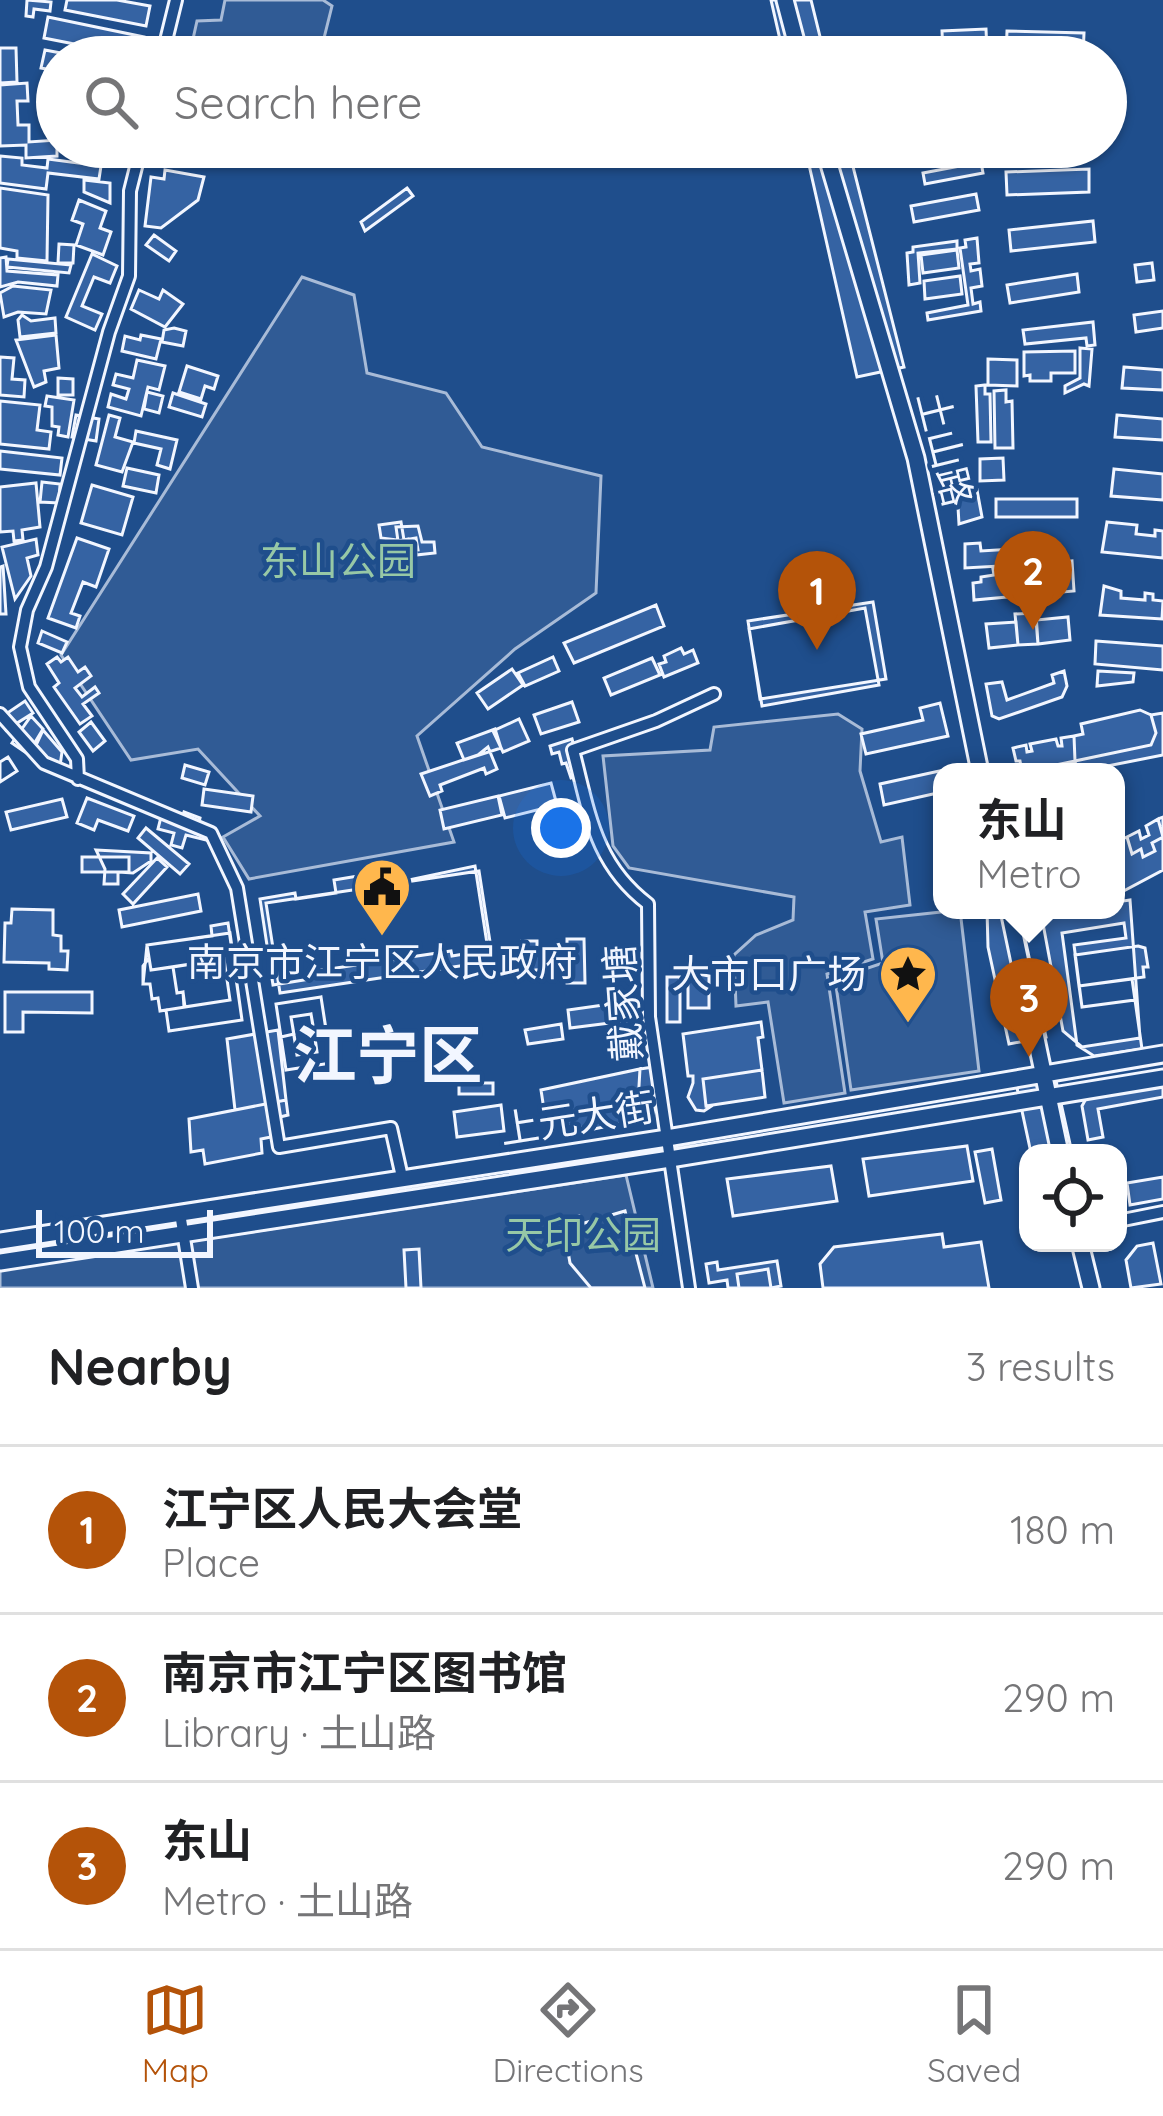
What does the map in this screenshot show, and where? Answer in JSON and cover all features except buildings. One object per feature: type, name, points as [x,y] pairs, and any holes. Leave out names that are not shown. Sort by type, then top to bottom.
[{"type":"main road","points":[[785,0],[794,36]]},
{"type":"main road","name":"土山路","points":[[830,168],[916,458],[978,763]]},
{"type":"main road","points":[[1011,919],[1058,1144]]},
{"type":"main road","name":"上元大街","points":[[0,1241],[667,1138],[1163,1054]]},
{"type":"main road","name":"上元大街","points":[[0,1262],[1163,1078]]},
{"type":"main road","points":[[1082,1252],[1091,1288]]},
{"type":"street","points":[[167,36],[176,0]]},
{"type":"street","points":[[78,779],[77,759],[28,687],[20,647],[27,610],[46,567],[109,332],[129,276],[130,191],[135,168]]},
{"type":"street","name":"戴家塘","points":[[667,1138],[649,1018],[647,904],[622,885],[598,847],[573,750],[656,721],[714,694]]},
{"type":"street","points":[[0,714],[44,763],[211,833],[237,888],[279,1147],[391,1128],[402,1178]]},
{"type":"street","points":[[667,1138],[689,1288]]},
{"type":"street","points":[[1127,1219],[1163,1212]]},
{"type":"street","points":[[180,1213],[193,1288]]},
{"type":"shaded area","points":[[225,0],[323,0],[332,6],[324,36],[194,36],[197,21],[221,20]]},
{"type":"shaded area","name":"东山公园","points":[[302,277],[354,295],[367,373],[446,393],[482,447],[601,476],[596,593],[515,649],[417,736],[454,842],[249,879],[223,837],[260,816],[198,749],[131,760],[61,655]]},
{"type":"shaded area","points":[[838,714],[862,729],[860,771],[881,842],[902,837],[910,905],[865,912],[873,959],[827,974],[845,1093],[784,1103],[768,1002],[736,1006],[734,955],[756,935],[793,920],[794,897],[629,868],[613,846],[603,756],[710,750],[714,727]]},
{"type":"shaded area","name":"大市口广场","points":[[933,913],[933,919],[961,919],[979,1071],[851,1090],[835,979],[883,963],[876,919]]},
{"type":"shaded area","name":"天印公园","points":[[626,1175],[653,1288],[0,1288],[0,1270]]},
{"type":"place","name":"南京市江宁区图书馆","points":[[1033,630]]},
{"type":"place","name":"江宁区人民大会堂","points":[[817,650]]},
{"type":"place","name":"南京市江宁区人民政府","points":[[382,938]]},
{"type":"place","name":"大市口广场","points":[[908,1025]]},
{"type":"place","name":"东山","points":[[1029,1057]]},
{"type":"district","name":"江宁区","points":[[388,1056]]}]
